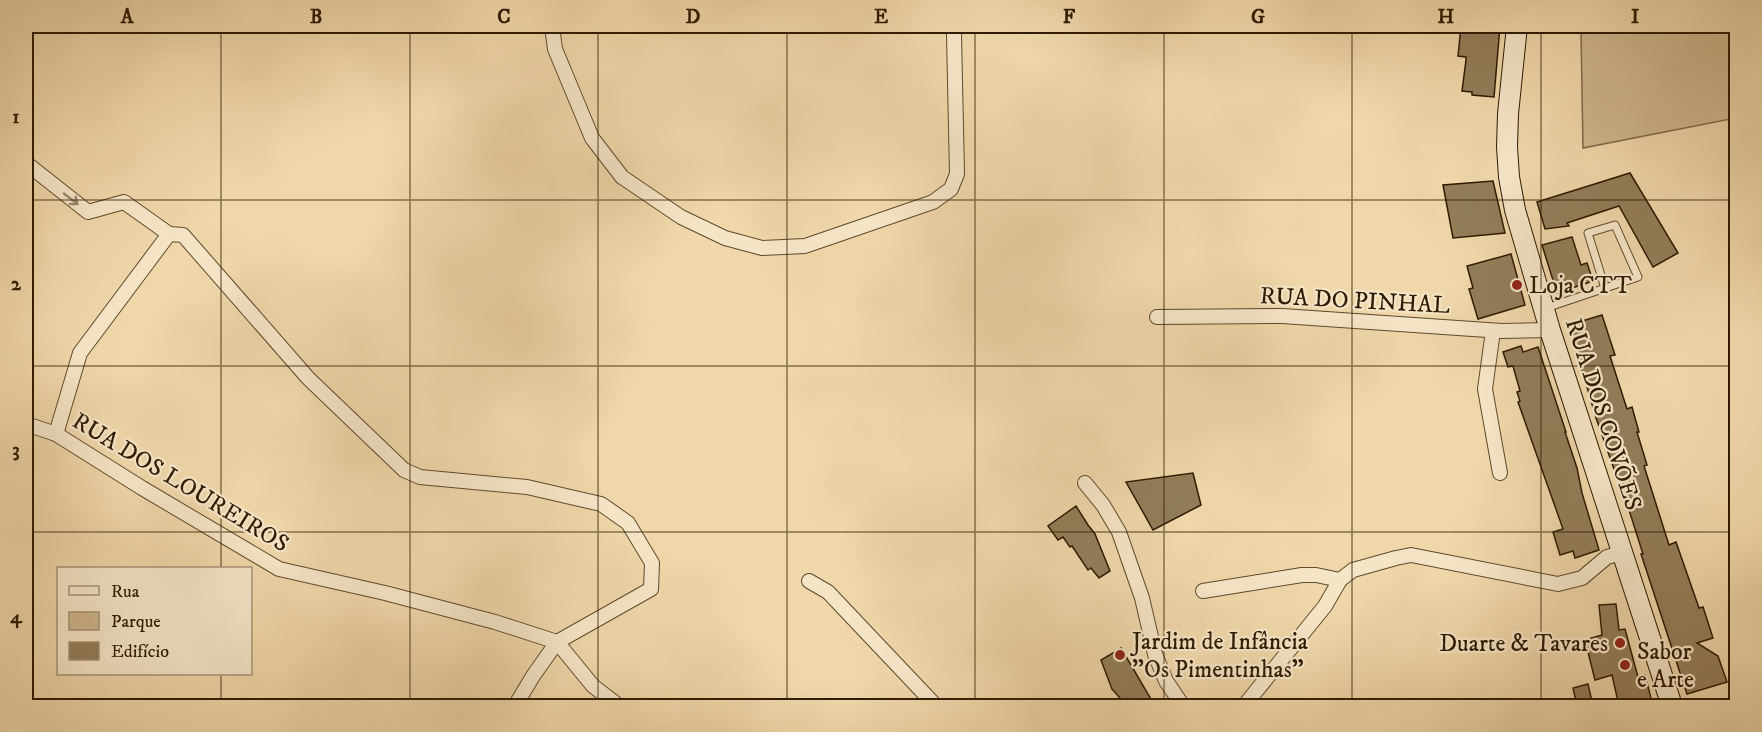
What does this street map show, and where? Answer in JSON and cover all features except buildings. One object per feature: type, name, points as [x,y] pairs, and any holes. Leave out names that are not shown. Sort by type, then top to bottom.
[{"type":"street","points":[[552,26],[555,49],[592,138],[622,177],[681,217],[725,238],[762,248],[805,246],[933,202],[951,189],[957,174],[954,35],[956,26]]},
{"type":"street","name":"RUA DOS COVÕES","points":[[1517,26],[1507,147],[1515,210],[1550,330],[1672,706]]},
{"type":"street","points":[[26,163],[88,212],[124,202],[169,234],[183,235],[308,378],[404,470],[420,477],[527,486],[602,504],[628,523],[652,563],[651,589],[558,642],[515,706]]},
{"type":"street","points":[[56,434],[80,353],[169,234]]},
{"type":"street","name":"RUA DO PINHAL","points":[[1157,316],[1282,316],[1493,331],[1550,330]]},
{"type":"street","points":[[1493,331],[1485,389],[1500,473]]},
{"type":"street","name":"RUA DOS LOUREIROS","points":[[26,424],[56,434],[279,569],[407,598],[558,642]]},
{"type":"street","points":[[1085,483],[1103,505],[1119,532],[1142,598],[1155,654],[1166,681],[1183,706]]},
{"type":"street","points":[[1244,706],[1325,606],[1340,580],[1353,570],[1411,555],[1558,584],[1582,578],[1607,557],[1623,553]]},
{"type":"street","points":[[1203,591],[1302,575],[1316,575],[1340,580]]},
{"type":"street","points":[[809,581],[828,592],[936,706]]},
{"type":"street","points":[[558,642],[593,686],[619,706]]},
{"type":"lane","points":[[1544,309],[1636,278],[1638,275],[1615,225],[1588,233],[1605,288]]},
{"type":"green space","points":[[1583,26],[1736,26],[1736,118],[1583,148],[1581,31]]},
{"type":"place","name":"Loja CTT","points":[[1517,285]]},
{"type":"place","name":"Duarte & Tavares","points":[[1620,643]]},
{"type":"place","name":"Jardim de Infância \"Os Pimentinhas\"","points":[[1120,655]]},
{"type":"place","name":"Sabor e Arte","points":[[1625,665]]}]
